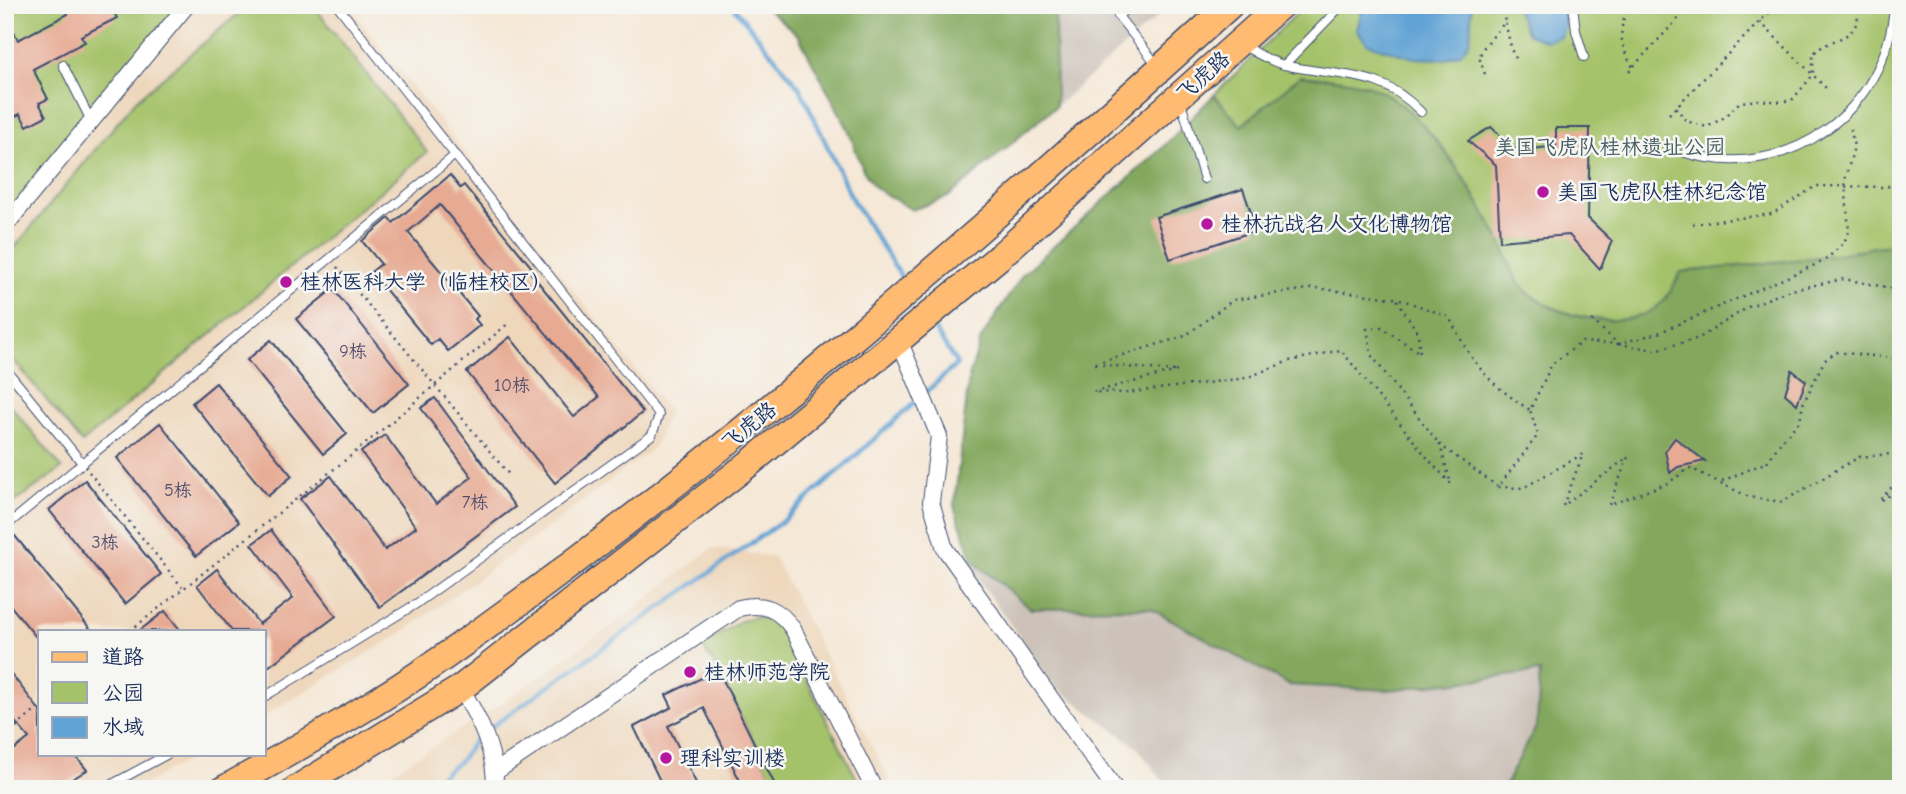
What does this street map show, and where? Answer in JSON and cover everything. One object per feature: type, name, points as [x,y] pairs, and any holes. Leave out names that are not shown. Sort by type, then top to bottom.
[{"type":"main road","name":"飞虎路","points":[[224,789],[332,729],[443,657],[736,439],[912,289],[1230,5]]},
{"type":"main road","name":"飞虎路","points":[[296,789],[461,688],[751,462],[927,317],[1281,5]]},
{"type":"street","points":[[5,226],[187,5]]},
{"type":"street","points":[[899,340],[939,436],[931,502],[945,549],[1115,789]]},
{"type":"street","points":[[495,772],[740,608],[760,605],[778,611],[793,629],[874,789]]},
{"type":"street","points":[[461,688],[488,742],[495,772],[495,789]]},
{"type":"lane","points":[[266,696],[416,604],[652,435],[659,415],[337,5]]},
{"type":"lane","points":[[1131,5],[1118,16],[1160,68]]},
{"type":"lane","points":[[1284,65],[1342,5]]},
{"type":"lane","points":[[1573,5],[1576,31],[1584,57]]},
{"type":"lane","points":[[1685,153],[1726,161],[1774,156],[1819,137],[1862,98],[1881,64],[1892,27],[1894,5]]},
{"type":"lane","points":[[1239,44],[1284,65],[1351,74],[1379,81],[1421,111]]},
{"type":"lane","points":[[62,65],[91,121]]},
{"type":"lane","points":[[1180,96],[1204,179]]},
{"type":"lane","points":[[5,527],[455,155]]},
{"type":"lane","points":[[5,368],[83,464]]},
{"type":"lane","points":[[103,789],[164,756]]},
{"type":"path","points":[[1501,5],[1511,51],[1517,60]]},
{"type":"path","points":[[1629,5],[1621,23],[1620,36],[1625,54],[1633,67]]},
{"type":"path","points":[[1629,71],[1691,5]]},
{"type":"path","points":[[1668,114],[1776,5]]},
{"type":"path","points":[[1676,107],[1686,121],[1707,127],[1723,118],[1740,102],[1788,102],[1799,94],[1813,75],[1814,54],[1822,46],[1847,37],[1857,23],[1858,5]]},
{"type":"path","points":[[1485,74],[1479,57],[1505,22]]},
{"type":"path","points":[[1760,22],[1829,91]]},
{"type":"path","points":[[1618,344],[1658,333],[1824,261],[1843,244],[1849,232],[1846,185],[1854,147],[1847,114]]},
{"type":"path","points":[[1693,224],[1712,219],[1765,216],[1816,186],[1884,187],[1901,184]]},
{"type":"path","points":[[331,259],[511,477]]},
{"type":"path","points":[[1530,410],[1552,364],[1582,342],[1656,350],[1699,338],[1750,306],[1787,290],[1844,279],[1901,290]]},
{"type":"path","points":[[1440,445],[1451,484],[1341,350],[1289,361],[1246,378],[1126,393],[1093,392],[1177,371],[1093,364],[1185,336],[1233,300],[1315,288],[1396,299],[1449,317],[1471,361],[1504,393],[1530,410],[1538,435],[1498,487]]},
{"type":"path","points":[[1396,299],[1418,333],[1420,353],[1381,327],[1367,329],[1372,356],[1440,445],[1498,487],[1523,488],[1583,454],[1563,506],[1629,457],[1609,505],[1668,483],[1690,468],[1722,481],[1749,497],[1782,502],[1859,457],[1901,453]]},
{"type":"path","points":[[1592,320],[1618,344]]},
{"type":"path","points":[[131,630],[358,450],[510,322]]},
{"type":"path","points":[[1722,481],[1767,462],[1800,421],[1803,404],[1824,360],[1836,352],[1901,359]]},
{"type":"path","points":[[83,464],[183,587]]},
{"type":"path","points":[[1901,477],[1880,500],[1901,489]]},
{"type":"path","points":[[5,736],[38,709]]},
{"type":"shaded area","name":"桂林医科大学（临桂校区）","points":[[5,5],[348,5],[669,412],[654,447],[529,542],[400,634],[266,715],[266,630],[38,630],[38,756],[194,756],[136,789],[5,789]]},
{"type":"shaded area","points":[[1055,5],[1171,5],[1056,106]]},
{"type":"shaded area","name":"桂林师范学院","points":[[712,548],[774,557],[894,789],[365,789],[490,711],[603,632]]},
{"type":"shaded area","points":[[974,562],[1031,609],[1150,608],[1289,685],[1540,671],[1537,725],[1503,789],[1169,789],[1137,747],[1054,686],[976,576]]},
{"type":"green space","points":[[5,5],[187,5],[5,226]]},
{"type":"green space","points":[[249,5],[313,5],[427,152],[82,443],[5,350],[5,259],[136,100]]},
{"type":"green space","points":[[763,5],[1055,5],[1056,106],[948,197],[912,210],[875,188],[863,170],[848,129],[798,35]]},
{"type":"green space","name":"美国飞虎队桂林遗址公园","points":[[1305,5],[1901,5],[1901,244],[1836,255],[1681,272],[1671,291],[1657,307],[1643,315],[1626,319],[1589,318],[1552,307],[1537,299],[1519,283],[1501,243],[1459,170],[1436,139],[1396,102],[1358,85],[1300,76],[1241,127],[1214,95]]},
{"type":"green space","points":[[1300,76],[1337,79],[1374,88],[1393,98],[1411,113],[1461,174],[1501,243],[1519,283],[1536,299],[1570,314],[1608,320],[1643,315],[1665,300],[1681,272],[1836,255],[1901,244],[1901,789],[1503,789],[1537,725],[1540,672],[1388,690],[1289,685],[1150,608],[1031,609],[974,562],[954,507],[969,377],[981,339],[1023,274],[1161,149],[1214,95],[1241,126]]},
{"type":"green space","points":[[5,399],[62,468],[5,509]]},
{"type":"green space","points":[[753,617],[764,618],[780,628],[862,789],[777,789],[718,670],[702,646],[741,621]]},
{"type":"water","points":[[1368,5],[1472,5],[1470,41],[1461,53],[1446,59],[1414,58],[1368,44],[1357,30],[1362,11]]},
{"type":"water","points":[[1514,5],[1562,5],[1565,26],[1561,36],[1547,41],[1528,34]]},
{"type":"building","points":[[63,5],[110,5],[117,18],[81,36],[85,42],[33,69],[48,99],[39,103],[46,116],[27,126],[20,114],[5,121],[5,15],[18,40],[68,14]]},
{"type":"building","name":"美国飞虎队桂林纪念馆","points":[[1491,127],[1517,151],[1556,146],[1556,128],[1590,128],[1588,218],[1612,241],[1600,269],[1569,235],[1500,241],[1496,165],[1468,141]]},
{"type":"building","points":[[450,175],[460,188],[464,185],[533,269],[530,272],[643,412],[555,483],[467,372],[510,337],[574,417],[599,397],[440,205],[408,232],[478,316],[475,319],[480,325],[448,351],[438,339],[431,345],[371,272],[381,264],[362,241],[389,218],[393,223]]},
{"type":"building","name":"桂林抗战名人文化博物馆","points":[[1243,189],[1257,230],[1170,259],[1156,217]]},
{"type":"building","points":[[333,289],[409,384],[373,413],[296,319]]},
{"type":"building","points":[[271,340],[347,434],[323,454],[247,360]]},
{"type":"building","points":[[1792,370],[1806,381],[1797,404],[1785,394]]},
{"type":"building","points":[[216,383],[292,476],[268,496],[192,403]]},
{"type":"building","points":[[435,398],[515,507],[380,607],[300,499],[331,476],[385,550],[416,527],[361,452],[385,435],[436,504],[472,477],[421,408]]},
{"type":"building","points":[[160,423],[239,522],[196,556],[117,458]]},
{"type":"building","points":[[1675,438],[1705,461],[1678,467],[1670,473],[1665,451]]},
{"type":"building","points":[[85,480],[161,574],[125,604],[49,510]]},
{"type":"building","points":[[271,530],[336,616],[266,668],[266,630],[231,630],[197,585],[217,569],[259,624],[293,598],[252,544]]},
{"type":"building","points":[[15,536],[91,630],[38,630],[38,640],[5,599],[5,544]]},
{"type":"building","points":[[165,611],[180,630],[140,630]]},
{"type":"building","points":[[5,666],[38,708],[38,756],[76,756],[87,770],[56,789],[5,789],[5,757],[29,738],[5,710]]},
{"type":"building","name":"理科实训楼","points":[[718,670],[777,789],[744,789],[704,708],[668,726],[699,789],[664,789],[634,727],[672,707],[666,695]]},
{"type":"waterway","points":[[732,5],[800,88],[853,201],[904,281]]},
{"type":"waterway","points":[[926,392],[957,364],[931,324]]},
{"type":"waterway","points":[[491,727],[784,520],[920,398]]},
{"type":"waterway","points":[[409,789],[434,780],[460,761],[477,737]]},
{"type":"place","name":"美国飞虎队桂林纪念馆","points":[[1543,192]]},
{"type":"place","name":"桂林抗战名人文化博物馆","points":[[1207,224]]},
{"type":"place","name":"桂林医科大学（临桂校区）","points":[[286,282]]},
{"type":"place","name":"桂林师范学院","points":[[690,672]]},
{"type":"place","name":"理科实训楼","points":[[666,758]]}]
